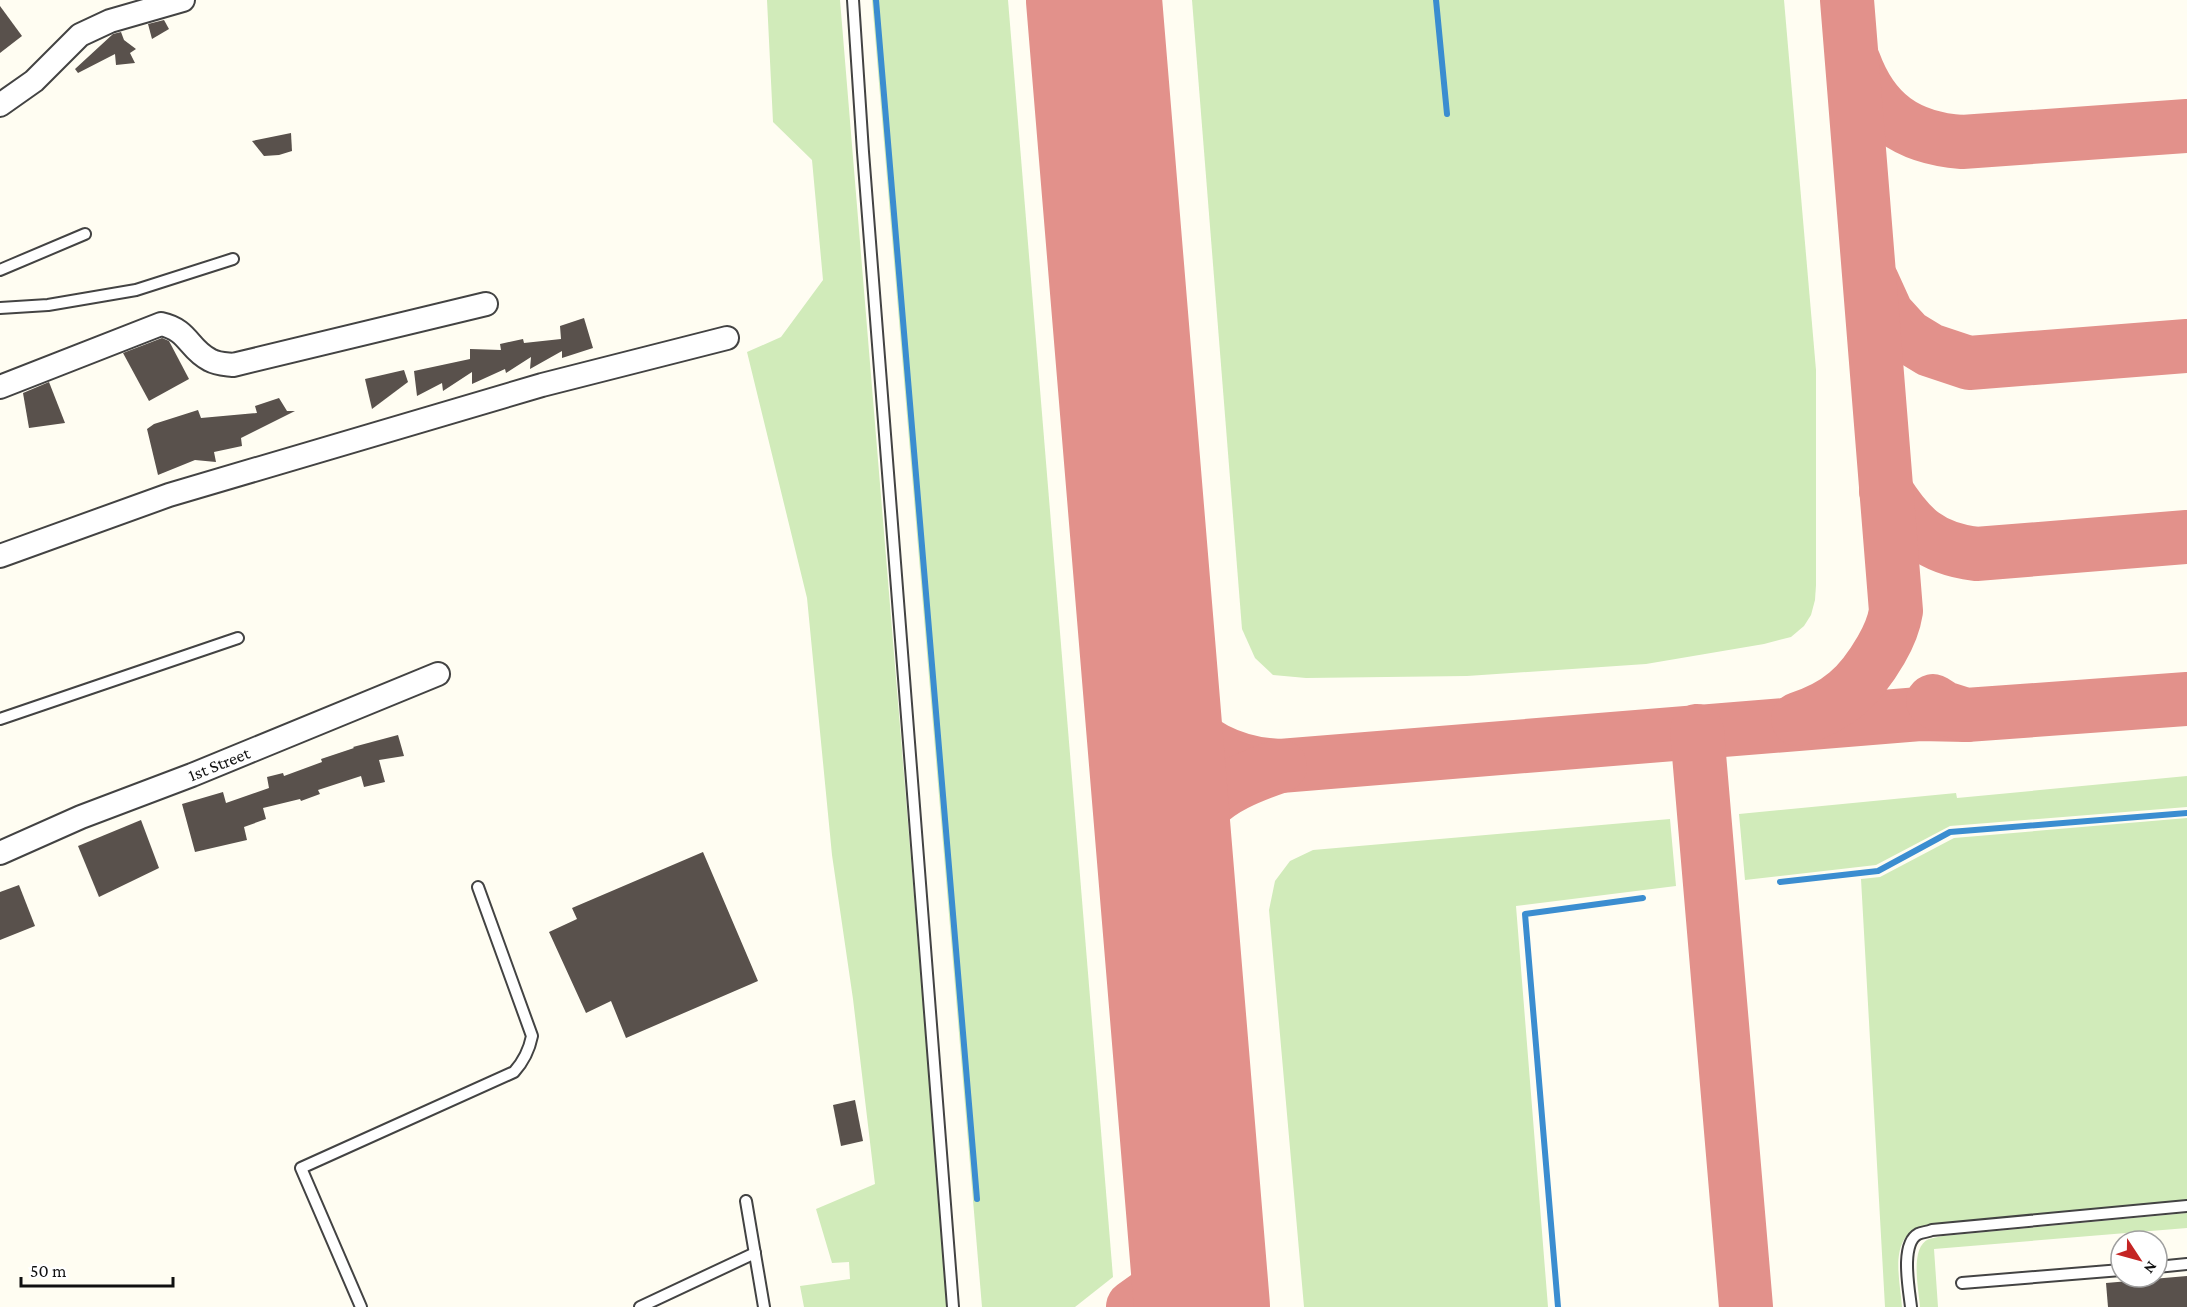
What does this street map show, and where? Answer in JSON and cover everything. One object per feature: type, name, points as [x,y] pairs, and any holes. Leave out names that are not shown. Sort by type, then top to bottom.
[{"type":"street","points":[[0,105],[34,81],[81,35],[110,21],[183,0]]},
{"type":"street","points":[[0,387],[161,324],[181,332],[195,350],[212,362],[233,365],[486,304]]},
{"type":"street","points":[[0,556],[180,492],[542,384],[727,338]]},
{"type":"street","name":"1st Street","points":[[0,853],[81,817],[192,775],[438,674]]},
{"type":"lane","points":[[853,0],[953,1307]]},
{"type":"lane","points":[[0,270],[85,234]]},
{"type":"lane","points":[[0,308],[48,305],[135,290],[233,258]]},
{"type":"lane","points":[[0,719],[238,638]]},
{"type":"lane","points":[[361,1307],[301,1168],[514,1072],[522,1063],[528,1052],[532,1036],[478,887]]},
{"type":"lane","points":[[746,1201],[764,1307]]},
{"type":"lane","points":[[1911,1307],[1907,1251],[1910,1242],[1917,1235],[1932,1230],[2187,1206]]},
{"type":"lane","points":[[640,1307],[755,1254]]},
{"type":"lane","points":[[2169,1266],[2187,1264]]},
{"type":"lane","points":[[1962,1283],[2109,1271]]},
{"type":"green space","points":[[767,0],[840,0],[948,1307],[804,1307],[800,1286],[850,1279],[849,1262],[832,1263],[816,1209],[875,1184],[853,999],[832,855],[807,598],[747,352],[781,337],[823,280],[812,160],[773,122]]},
{"type":"green space","points":[[872,0],[1008,0],[1113,1277],[1075,1307],[982,1307]]},
{"type":"green space","points":[[1192,0],[1784,0],[1816,370],[1816,585],[1811,615],[1804,626],[1791,637],[1764,644],[1646,664],[1467,676],[1306,678],[1273,675],[1255,658],[1242,629]]},
{"type":"green space","points":[[2187,776],[2187,807],[1950,826],[1876,865],[1745,880],[1739,814],[1956,793],[1957,798]]},
{"type":"green space","points":[[2187,818],[2187,1200],[1922,1226],[1911,1231],[1904,1239],[1900,1249],[1898,1272],[1902,1307],[1885,1307],[1861,879],[1880,877],[1954,838]]},
{"type":"green space","points":[[1670,819],[1676,886],[1516,906],[1548,1307],[1304,1307],[1269,910],[1275,881],[1290,861],[1313,850]]},
{"type":"green space","points":[[2187,1213],[2187,1228],[2109,1229],[2109,1234],[1934,1249],[1938,1307],[1920,1307],[1917,1280],[1919,1251],[1929,1239]]},
{"type":"building","points":[[0,6],[22,36],[0,53]]},
{"type":"building","points":[[164,20],[169,29],[152,39],[148,24]]},
{"type":"building","points":[[121,32],[124,40],[136,49],[130,53],[135,63],[116,65],[115,54],[78,73],[75,69],[113,34]]},
{"type":"building","points":[[291,133],[292,151],[279,155],[264,156],[252,141]]},
{"type":"building","points":[[584,318],[593,348],[562,358],[562,351],[530,369],[531,357],[506,373],[505,369],[472,384],[472,372],[443,391],[442,383],[417,396],[414,371],[470,359],[470,349],[501,350],[500,344],[523,339],[524,343],[561,339],[560,326]]},
{"type":"building","points":[[162,338],[169,341],[189,379],[149,401],[123,353]]},
{"type":"building","points":[[404,370],[408,382],[372,409],[365,379]]},
{"type":"building","points":[[49,382],[65,423],[29,428],[23,393]]},
{"type":"building","points":[[279,398],[287,411],[295,411],[241,438],[242,446],[214,452],[216,462],[195,460],[158,475],[147,429],[154,424],[198,410],[201,418],[257,413],[255,406]]},
{"type":"building","points":[[398,735],[404,756],[379,760],[385,782],[364,787],[361,776],[318,790],[320,794],[301,801],[300,799],[263,808],[266,819],[244,827],[247,840],[195,852],[182,804],[223,792],[226,803],[269,788],[267,777],[283,773],[284,776],[322,762],[321,759],[353,747]]},
{"type":"building","points":[[141,820],[159,868],[99,897],[78,846]]},
{"type":"building","points":[[703,852],[758,981],[626,1038],[611,1001],[586,1013],[549,932],[577,919],[572,908]]},
{"type":"building","points":[[19,885],[35,926],[0,940],[0,892]]},
{"type":"building","points":[[855,1100],[863,1141],[841,1146],[833,1105]]},
{"type":"building","points":[[2187,1276],[2187,1307],[2108,1307],[2106,1283],[2109,1283],[2109,1289],[2169,1289],[2169,1278]]},
{"type":"waterway","points":[[876,0],[977,1199]]},
{"type":"waterway","points":[[1436,0],[1447,114]]},
{"type":"waterway","points":[[1780,882],[1878,871],[1950,832],[2187,813]]},
{"type":"waterway","points":[[1558,1307],[1525,914],[1643,898]]},
{"type":"taxiway","points":[[1798,719],[1837,701],[1856,684],[1884,645],[1896,611],[1847,0]]},
{"type":"taxiway","points":[[1854,62],[1871,96],[1894,120],[1909,129],[1942,140],[1962,142],[2187,126]]},
{"type":"taxiway","points":[[1872,281],[1887,314],[1907,336],[1930,350],[1969,363],[2187,346]]},
{"type":"taxiway","points":[[1886,491],[1904,516],[1923,534],[1946,547],[1976,554],[2187,537]]},
{"type":"taxiway","points":[[1148,657],[1168,704],[1189,731],[1216,750],[1231,756],[1280,766],[1920,714],[1966,715]]},
{"type":"taxiway","points":[[1933,701],[1944,708],[1966,715],[2187,699]]},
{"type":"taxiway","points":[[1697,731],[1746,1307]]},
{"type":"taxiway","points":[[1166,879],[1184,835],[1194,818],[1206,805],[1236,784],[1280,766]]},
{"type":"taxiway","points":[[1133,1307],[1198,1260]]},
{"type":"runway","points":[[1094,0],[1202,1307]]}]
